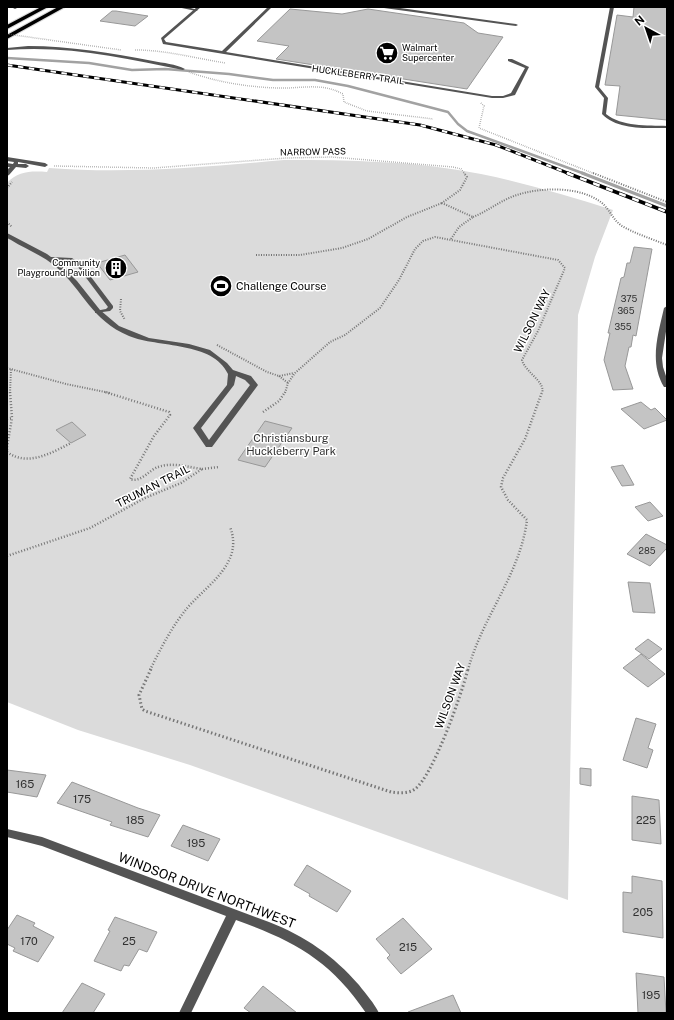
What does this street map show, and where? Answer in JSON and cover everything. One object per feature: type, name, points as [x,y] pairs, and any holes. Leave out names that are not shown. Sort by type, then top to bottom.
[{"type":"main road","points":[[7,27],[45,7]]},
{"type":"main road","points":[[7,35],[62,7]]},
{"type":"street","points":[[179,7],[197,8]]},
{"type":"street","points":[[7,159],[45,165],[7,165]]},
{"type":"street","points":[[7,174],[18,161]]},
{"type":"street","points":[[7,235],[52,259],[72,278],[97,312],[113,326],[148,340],[200,348],[212,354],[232,372],[248,378],[254,385],[208,445],[197,428],[230,385],[233,378],[232,372]]},
{"type":"street","points":[[667,308],[659,357],[660,369],[667,385]]},
{"type":"street","name":"WINDSOR DRIVE NORTHWEST","points":[[7,833],[42,842],[298,940],[323,958],[347,980],[373,1013]]},
{"type":"street","points":[[185,1013],[233,914]]},
{"type":"lane","points":[[223,54],[270,7]]},
{"type":"lane","points":[[384,7],[516,25]]},
{"type":"lane","points":[[612,7],[597,87],[606,98],[604,114],[608,119],[619,123],[667,127]]},
{"type":"lane","points":[[197,8],[162,39],[162,41],[168,44],[223,54],[503,97],[513,94],[527,67],[510,60]]},
{"type":"lane","points":[[7,49],[29,46],[64,49],[130,58],[183,69]]},
{"type":"lane","points":[[52,259],[72,260],[80,266],[110,307],[108,310],[97,312]]},
{"type":"path","points":[[7,35],[126,50]]},
{"type":"path","points":[[149,50],[155,46]]},
{"type":"path","points":[[133,50],[149,50],[232,64]]},
{"type":"path","points":[[183,69],[194,74],[220,80],[278,88],[310,85],[332,87],[343,94],[344,102],[368,111],[433,120]]},
{"type":"path","points":[[481,103],[484,106],[479,128],[667,202]]},
{"type":"path","name":"NARROW PASS","points":[[51,166],[153,168],[287,158],[332,158],[415,162],[460,170],[467,176],[465,183],[460,190],[442,203]]},
{"type":"path","points":[[263,412],[279,401],[285,393],[288,383],[295,373],[330,342],[346,335],[380,308],[399,280],[416,249],[423,241],[435,237],[451,239],[459,227],[473,217],[488,212],[506,200],[528,192],[553,190],[593,197],[602,202],[617,222],[667,245]]},
{"type":"path","points":[[256,254],[270,256],[300,255],[342,248],[368,239],[408,217],[442,203],[473,217]]},
{"type":"path","name":"WILSON WAY","points":[[230,527],[234,544],[230,560],[222,573],[192,602],[165,642],[139,695],[142,709],[145,712],[391,792],[400,794],[410,792],[417,787],[424,778],[450,725],[484,625],[505,587],[523,544],[527,520],[508,500],[501,488],[503,478],[525,439],[543,390],[542,385],[526,370],[522,360],[538,331],[565,268],[558,260],[451,239]]},
{"type":"path","points":[[121,299],[121,315],[128,323]]},
{"type":"path","points":[[7,368],[11,369],[10,390],[12,418],[7,452],[17,458],[30,459],[48,454],[71,443]]},
{"type":"path","name":"TRUMAN TRAIL","points":[[11,369],[66,384],[115,394],[169,412],[170,415],[154,436],[130,479],[133,480],[141,478],[151,470],[168,464],[178,464],[202,469]]},
{"type":"path","points":[[279,376],[288,383]]},
{"type":"path","points":[[7,419],[12,418]]},
{"type":"path","points":[[202,469],[219,468]]},
{"type":"path","name":"TRUMAN TRAIL","points":[[7,556],[90,528],[145,498],[181,483],[202,469]]},
{"type":"green space","name":"Christiansburg Huckleberry Park","points":[[284,160],[383,162],[432,166],[498,178],[564,195],[613,210],[595,257],[578,315],[568,900],[190,765],[78,730],[7,702],[7,183],[20,174],[30,172],[47,172],[49,168],[79,170],[138,170]]},
{"type":"building","points":[[634,7],[667,7],[667,120],[616,115],[620,86],[605,85],[617,15],[633,17]]},
{"type":"building","name":"Walmart Supercenter","points":[[290,9],[342,14],[368,9],[464,23],[478,33],[503,37],[467,89],[276,59],[289,46],[257,41]]},
{"type":"building","points":[[112,11],[148,16],[135,26],[100,21]]},
{"type":"building","points":[[634,247],[652,249],[636,336],[633,335],[625,366],[633,389],[613,390],[604,360],[610,333],[608,333],[621,278],[624,277],[627,263],[630,263]]},
{"type":"building","name":"Community Playground Pavilion","points":[[125,255],[138,272],[110,280],[97,263]]},
{"type":"building","points":[[641,402],[651,410],[655,408],[667,420],[644,429],[621,409]]},
{"type":"building","points":[[265,421],[292,428],[265,467],[238,460]]},
{"type":"building","points":[[72,422],[86,435],[71,443],[56,430]]},
{"type":"building","points":[[623,465],[634,485],[622,486],[611,467]]},
{"type":"building","points":[[650,502],[663,516],[648,521],[635,507]]},
{"type":"building","points":[[646,534],[667,545],[667,548],[650,566],[627,554]]},
{"type":"building","points":[[628,582],[650,583],[655,613],[633,612]]},
{"type":"building","points":[[648,639],[662,649],[649,659],[635,649]]},
{"type":"building","points":[[641,654],[665,674],[648,687],[623,668]]},
{"type":"building","points":[[636,718],[656,724],[648,748],[653,750],[647,768],[623,760]]},
{"type":"building","points":[[580,768],[591,769],[591,786],[580,784]]},
{"type":"building","points":[[7,770],[46,775],[37,797],[7,792]]},
{"type":"building","points":[[72,782],[160,815],[148,837],[110,825],[112,822],[57,803]]},
{"type":"building","points":[[632,796],[659,800],[661,844],[632,840]]},
{"type":"building","points":[[183,825],[220,839],[208,861],[171,846]]},
{"type":"building","points":[[307,865],[351,891],[337,912],[309,896],[310,894],[294,885]]},
{"type":"building","points":[[632,876],[662,881],[663,938],[623,932],[623,892],[632,893]]},
{"type":"building","points":[[17,915],[35,923],[33,926],[54,937],[38,962],[13,951],[15,948],[7,944],[7,930]]},
{"type":"building","points":[[115,917],[157,932],[147,952],[139,949],[129,966],[124,965],[121,971],[94,961],[110,931],[108,930]]},
{"type":"building","points":[[403,918],[432,949],[401,974],[387,958],[390,955],[376,939]]},
{"type":"building","points":[[636,973],[664,977],[666,1013],[638,1013]]},
{"type":"building","points":[[82,983],[105,994],[93,1013],[62,1013]]},
{"type":"building","points":[[263,986],[297,1013],[251,1013],[244,1008]]},
{"type":"building","points":[[453,995],[461,1013],[408,1013],[408,1012]]},
{"type":"waterway","points":[[7,58],[89,63],[132,70],[165,69],[229,74],[273,80],[315,80],[348,86],[448,112],[458,124],[467,131],[585,174]]},
{"type":"waterway","points":[[582,173],[667,206]]},
{"type":"railway","points":[[7,65],[420,125],[496,145],[570,174]]},
{"type":"railway","points":[[567,173],[667,212]]},
{"type":"place","name":"Walmart Supercenter","points":[[387,53]]},
{"type":"place","name":"Community Playground Pavilion","points":[[116,268]]},
{"type":"place","name":"Challenge Course","points":[[221,286]]}]
